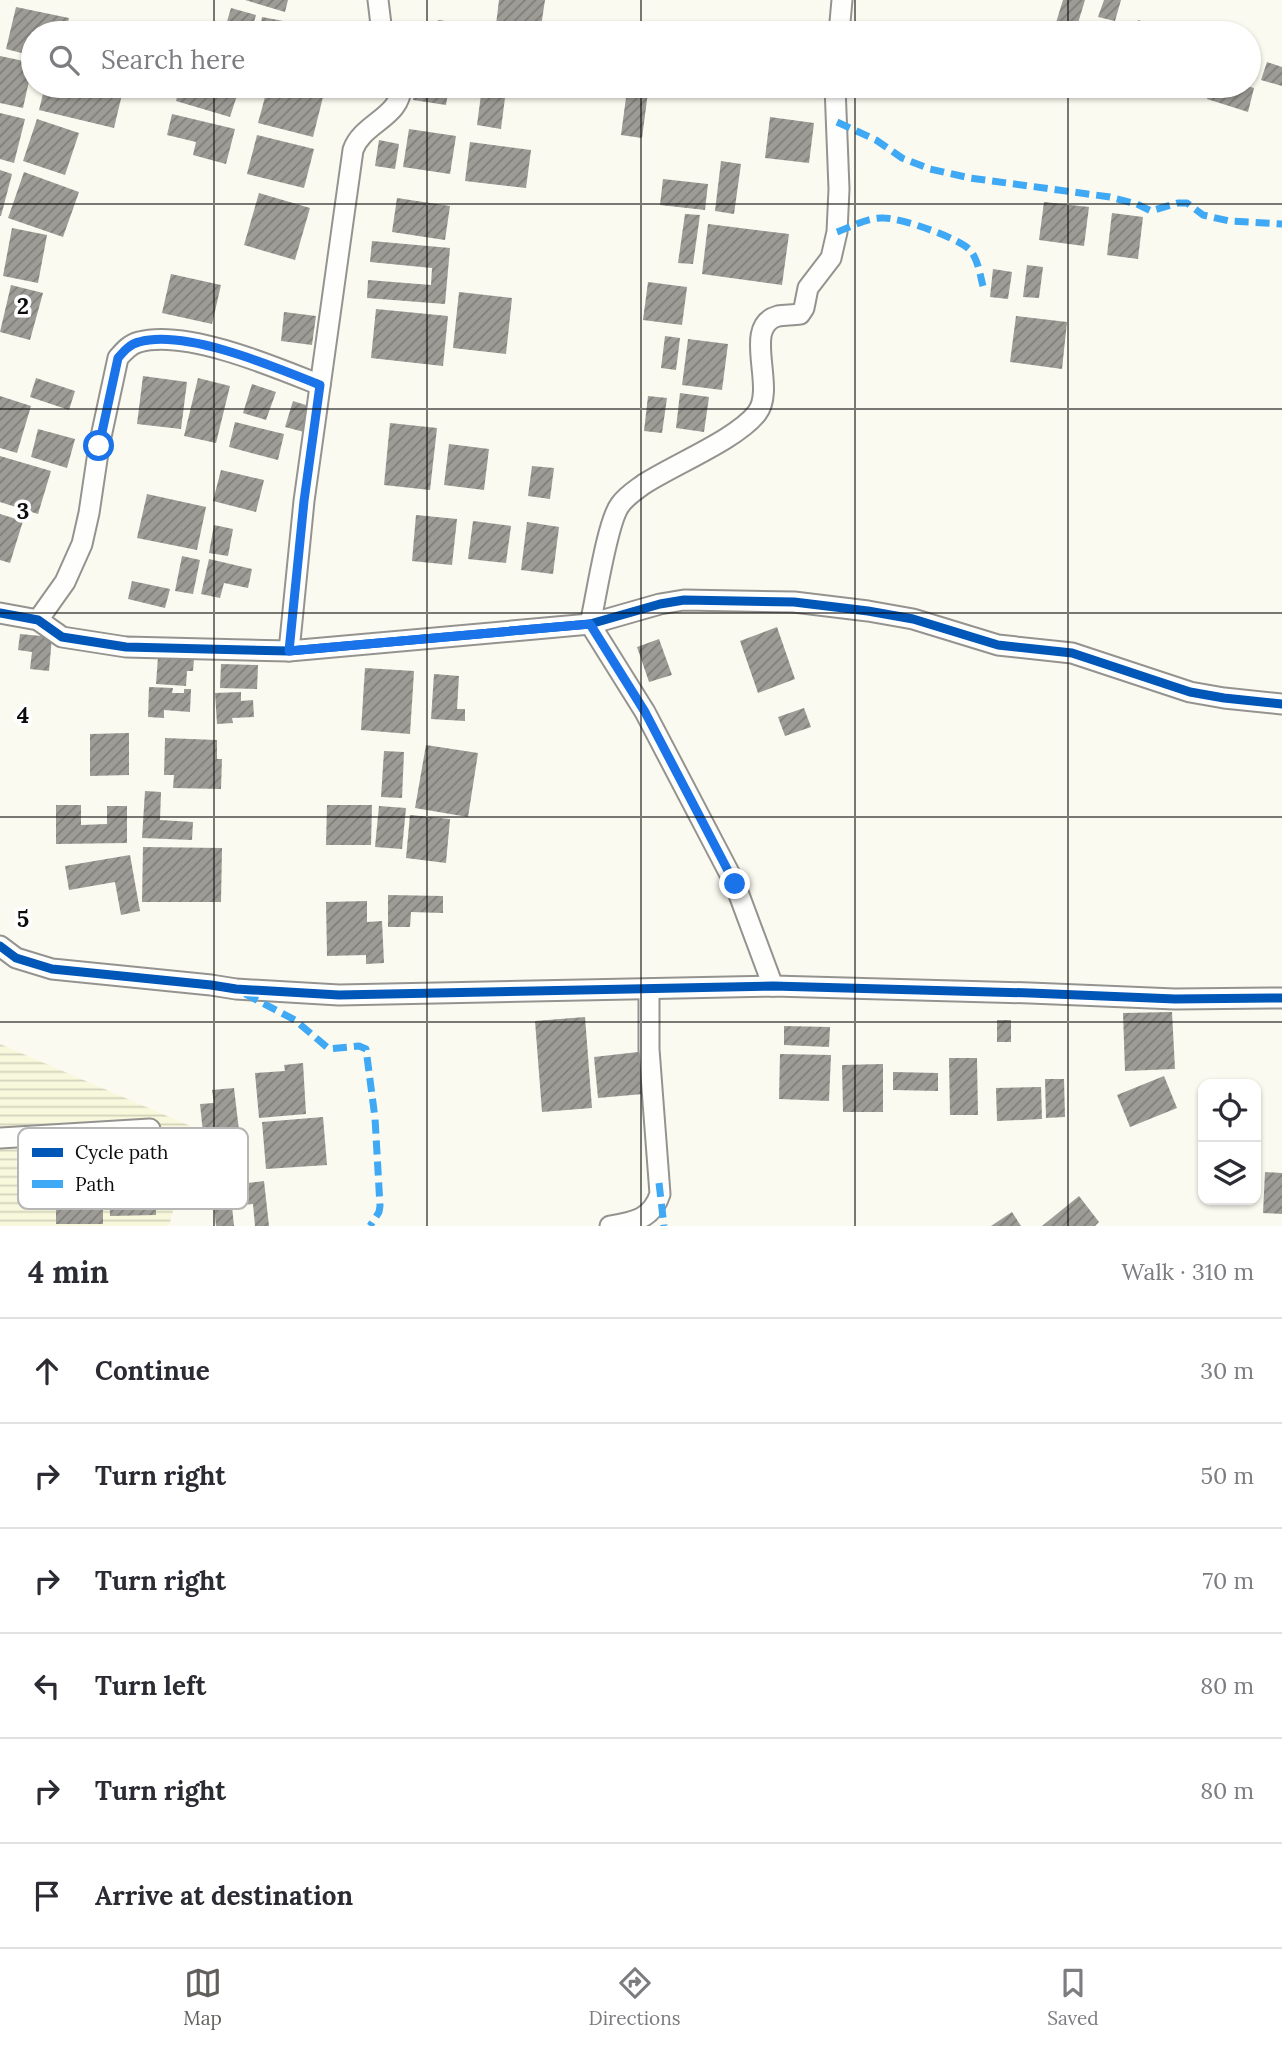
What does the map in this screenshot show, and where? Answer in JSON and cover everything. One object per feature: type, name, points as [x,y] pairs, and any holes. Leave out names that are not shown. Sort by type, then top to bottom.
[{"type":"street","points":[[378,0],[381,21]]},
{"type":"street","points":[[840,21],[842,0]]},
{"type":"street","points":[[289,651],[304,501],[353,150],[360,137],[395,107],[399,98]]},
{"type":"street","points":[[773,986],[735,884],[645,712],[590,624],[618,506],[629,495],[663,472],[739,430],[758,412],[764,397],[759,338],[764,325],[776,317],[800,314],[808,288],[831,258],[837,232],[839,189],[835,98]]},
{"type":"street","points":[[38,620],[65,582],[82,544],[118,358],[125,349],[137,342],[155,339],[181,341],[249,357],[320,385]]},
{"type":"street","points":[[0,613],[38,620],[62,636],[126,647],[289,651],[590,624],[684,600],[794,603],[913,619],[998,645],[1072,653],[1190,692],[1282,704]]},
{"type":"street","points":[[0,946],[16,958],[51,970],[236,989],[339,995],[773,986],[1175,999],[1282,998]]},
{"type":"street","points":[[610,1226],[640,1220],[657,1205],[660,1194],[649,1049],[649,989]]},
{"type":"street","points":[[0,1138],[18,1137]]},
{"type":"green space","points":[[0,1044],[195,1128],[18,1128],[18,1209],[174,1209],[169,1226],[0,1226]]},
{"type":"building","points":[[245,0],[288,0],[285,12]]},
{"type":"building","points":[[499,0],[545,0],[542,21],[496,21]]},
{"type":"building","points":[[1063,0],[1085,0],[1079,21],[1056,21]]},
{"type":"building","points":[[1104,0],[1121,0],[1115,21],[1098,17]]},
{"type":"building","points":[[16,7],[69,18],[68,21],[21,21],[21,53],[6,49]]},
{"type":"building","points":[[231,8],[256,15],[254,21],[227,21]]},
{"type":"building","points":[[262,17],[283,21],[261,21]]},
{"type":"building","points":[[0,56],[21,60],[21,98],[25,98],[23,108],[0,103]]},
{"type":"building","points":[[1267,62],[1282,67],[1282,86],[1261,80]]},
{"type":"building","points":[[42,98],[121,98],[114,128],[39,110]]},
{"type":"building","points":[[177,98],[236,98],[230,117],[176,101]]},
{"type":"building","points":[[265,98],[323,98],[313,137],[258,123]]},
{"type":"building","points":[[413,98],[447,98],[446,105]]},
{"type":"building","points":[[481,98],[505,98],[501,129],[477,125]]},
{"type":"building","points":[[626,98],[647,98],[642,138],[621,135]]},
{"type":"building","points":[[1207,98],[1252,98],[1248,112]]},
{"type":"building","points":[[0,113],[25,119],[14,163],[0,159]]},
{"type":"building","points":[[172,114],[235,129],[226,164],[193,155],[196,142],[167,135]]},
{"type":"building","points":[[770,117],[814,123],[809,163],[765,158]]},
{"type":"building","points":[[37,119],[79,133],[65,175],[23,161]]},
{"type":"building","points":[[409,129],[456,136],[450,174],[403,167]]},
{"type":"building","points":[[257,135],[314,149],[304,188],[247,174]]},
{"type":"building","points":[[379,140],[399,144],[395,169],[375,166]]},
{"type":"building","points":[[470,142],[531,150],[526,188],[465,181]]},
{"type":"building","points":[[721,161],[741,164],[734,214],[715,211]]},
{"type":"building","points":[[0,170],[12,174],[1,216],[0,216]]},
{"type":"building","points":[[24,172],[79,192],[63,237],[8,218]]},
{"type":"building","points":[[663,179],[708,184],[705,210],[660,205]]},
{"type":"building","points":[[259,193],[310,208],[295,260],[244,245]]},
{"type":"building","points":[[397,198],[450,206],[445,240],[392,232]]},
{"type":"building","points":[[1044,202],[1089,207],[1084,246],[1039,240]]},
{"type":"building","points":[[1112,213],[1143,217],[1138,259],[1107,255]]},
{"type":"building","points":[[685,214],[700,215],[693,264],[678,263]]},
{"type":"building","points":[[708,224],[789,234],[782,285],[702,274]]},
{"type":"building","points":[[12,228],[47,235],[38,283],[3,276]]},
{"type":"building","points":[[372,241],[450,248],[445,304],[367,298],[368,280],[431,285],[432,268],[370,262]]},
{"type":"building","points":[[1027,265],[1043,267],[1039,298],[1023,297]]},
{"type":"building","points":[[993,269],[1012,272],[1008,299],[990,297]]},
{"type":"building","points":[[171,274],[221,285],[212,324],[162,313]]},
{"type":"building","points":[[648,282],[687,287],[682,325],[643,320]]},
{"type":"building","points":[[11,285],[43,293],[30,340],[0,332]]},
{"type":"building","points":[[459,292],[512,298],[506,354],[453,348]]},
{"type":"building","points":[[376,309],[448,316],[443,366],[371,358]]},
{"type":"building","points":[[284,312],[316,316],[312,345],[281,341]]},
{"type":"building","points":[[1016,316],[1067,322],[1062,369],[1010,362]]},
{"type":"building","points":[[665,336],[680,338],[676,370],[661,368]]},
{"type":"building","points":[[688,339],[728,344],[722,390],[682,385]]},
{"type":"building","points":[[143,376],[187,382],[181,429],[137,424]]},
{"type":"building","points":[[36,378],[75,391],[69,410],[30,397]]},
{"type":"building","points":[[198,378],[230,386],[216,443],[184,436]]},
{"type":"building","points":[[252,384],[276,392],[266,420],[243,413]]},
{"type":"building","points":[[680,393],[709,397],[704,432],[676,428]]},
{"type":"building","points":[[0,396],[31,406],[17,453],[0,448]]},
{"type":"building","points":[[648,396],[667,398],[662,433],[644,431]]},
{"type":"building","points":[[293,401],[312,407],[304,432],[285,427]]},
{"type":"building","points":[[235,422],[284,434],[278,460],[229,447]]},
{"type":"building","points":[[390,423],[437,428],[430,490],[384,485]]},
{"type":"building","points":[[38,429],[75,439],[67,468],[31,457]]},
{"type":"building","points":[[449,444],[489,449],[484,490],[444,485]]},
{"type":"building","points":[[0,456],[51,471],[38,514],[0,502]]},
{"type":"building","points":[[532,466],[554,468],[550,499],[528,496]]},
{"type":"building","points":[[221,470],[264,480],[256,512],[213,501]]},
{"type":"building","points":[[147,494],[206,507],[197,550],[137,538]]},
{"type":"building","points":[[0,514],[23,521],[10,563],[0,560]]},
{"type":"building","points":[[416,515],[457,519],[452,565],[412,561]]},
{"type":"building","points":[[473,521],[511,526],[506,563],[468,559]]},
{"type":"building","points":[[527,522],[559,527],[553,574],[521,570]]},
{"type":"building","points":[[214,525],[233,529],[228,556],[209,553]]},
{"type":"building","points":[[182,556],[200,560],[193,594],[175,591]]},
{"type":"building","points":[[209,559],[252,569],[248,588],[224,583],[220,598],[201,594]]},
{"type":"building","points":[[132,581],[170,589],[165,608],[128,599]]},
{"type":"building","points":[[777,627],[795,679],[758,693],[740,641]]},
{"type":"building","points":[[20,634],[52,637],[49,671],[30,669],[32,652],[18,650]]},
{"type":"building","points":[[659,639],[672,675],[649,682],[637,647]]},
{"type":"building","points":[[158,657],[194,659],[193,671],[187,671],[186,686],[156,684]]},
{"type":"building","points":[[221,664],[258,665],[257,689],[220,688]]},
{"type":"building","points":[[365,668],[414,671],[410,734],[361,730]]},
{"type":"building","points":[[434,674],[459,676],[457,709],[465,709],[465,721],[431,719]]},
{"type":"building","points":[[149,687],[173,688],[172,693],[184,693],[184,689],[191,689],[190,712],[164,710],[164,718],[148,717]]},
{"type":"building","points":[[241,692],[241,701],[253,700],[254,717],[232,718],[233,723],[217,724],[215,693]]},
{"type":"building","points":[[804,708],[811,727],[785,736],[778,717]]},
{"type":"building","points":[[129,733],[129,775],[90,776],[90,734]]},
{"type":"building","points":[[165,738],[217,740],[217,759],[222,759],[221,789],[173,788],[174,775],[164,775]]},
{"type":"building","points":[[426,745],[478,753],[468,817],[415,808]]},
{"type":"building","points":[[384,751],[404,752],[402,798],[381,797]]},
{"type":"building","points":[[145,791],[161,792],[160,820],[193,822],[192,840],[142,838]]},
{"type":"building","points":[[56,805],[81,805],[81,825],[107,824],[107,806],[127,806],[127,843],[56,844]]},
{"type":"building","points":[[327,805],[372,805],[371,845],[326,845]]},
{"type":"building","points":[[379,806],[406,808],[402,849],[375,847]]},
{"type":"building","points":[[410,815],[450,819],[446,863],[406,858]]},
{"type":"building","points":[[143,847],[222,848],[221,902],[142,902]]},
{"type":"building","points":[[130,855],[140,911],[121,915],[115,882],[69,890],[65,866]]},
{"type":"building","points":[[388,895],[443,896],[443,913],[411,912],[410,927],[388,927]]},
{"type":"building","points":[[367,901],[367,922],[382,921],[384,963],[366,964],[366,955],[327,956],[326,902]]},
{"type":"building","points":[[1172,1012],[1175,1069],[1125,1071],[1123,1013]]},
{"type":"building","points":[[585,1017],[592,1108],[542,1112],[535,1021]]},
{"type":"building","points":[[997,1020],[1011,1020],[1011,1042],[997,1042]]},
{"type":"building","points":[[784,1026],[830,1027],[829,1047],[784,1045]]},
{"type":"building","points":[[638,1052],[643,1094],[598,1098],[594,1057]]},
{"type":"building","points":[[780,1054],[831,1055],[829,1101],[779,1099]]},
{"type":"building","points":[[949,1058],[977,1058],[978,1115],[950,1115]]},
{"type":"building","points":[[303,1063],[306,1114],[259,1118],[255,1073],[285,1071],[284,1065]]},
{"type":"building","points":[[883,1064],[883,1112],[843,1112],[842,1065]]},
{"type":"building","points":[[893,1072],[938,1073],[938,1091],[893,1090]]},
{"type":"building","points":[[1164,1076],[1177,1108],[1130,1127],[1117,1095]]},
{"type":"building","points":[[1045,1079],[1064,1079],[1065,1117],[1046,1118]]},
{"type":"building","points":[[1041,1087],[1042,1119],[997,1121],[996,1088]]},
{"type":"building","points":[[234,1088],[239,1128],[203,1128],[200,1104],[214,1103],[212,1090]]},
{"type":"building","points":[[323,1117],[327,1165],[266,1169],[262,1122]]},
{"type":"building","points":[[1265,1172],[1282,1173],[1282,1214],[1263,1213]]},
{"type":"building","points":[[264,1181],[269,1226],[255,1226],[253,1204],[248,1204],[248,1183]]},
{"type":"building","points":[[1079,1196],[1099,1222],[1095,1226],[1042,1226]]},
{"type":"building","points":[[56,1209],[103,1209],[103,1224],[56,1224]]},
{"type":"building","points":[[110,1209],[156,1209],[156,1215],[110,1216]]},
{"type":"building","points":[[214,1209],[232,1209],[234,1226],[216,1226]]},
{"type":"building","points":[[1012,1212],[1021,1226],[991,1226]]},
{"type":"marked path","points":[[837,122],[876,140],[902,158],[930,169],[970,178],[1110,197],[1137,204],[1151,211],[1187,203],[1203,215],[1229,221],[1282,224]]},
{"type":"marked path","points":[[837,232],[878,218],[903,221],[929,230],[970,250],[977,262],[983,286]]},
{"type":"marked path","points":[[245,994],[295,1020],[329,1049],[359,1046],[366,1049],[375,1118],[380,1206],[370,1226]]},
{"type":"marked path","points":[[659,1183],[664,1226]]},
{"type":"cycle path","points":[[0,613],[38,620],[62,637],[126,647],[289,651],[590,624],[684,600],[794,602],[913,619],[998,645],[1072,653],[1190,692],[1282,704]]},
{"type":"cycle path","points":[[0,946],[16,958],[52,969],[236,989],[339,995],[773,986],[1175,999],[1282,998]]},
{"type":"route","points":[[99,446],[118,358],[125,349],[137,342],[155,339],[181,341],[249,357],[320,385],[304,501],[289,651],[590,624],[645,712],[735,884]]}]
